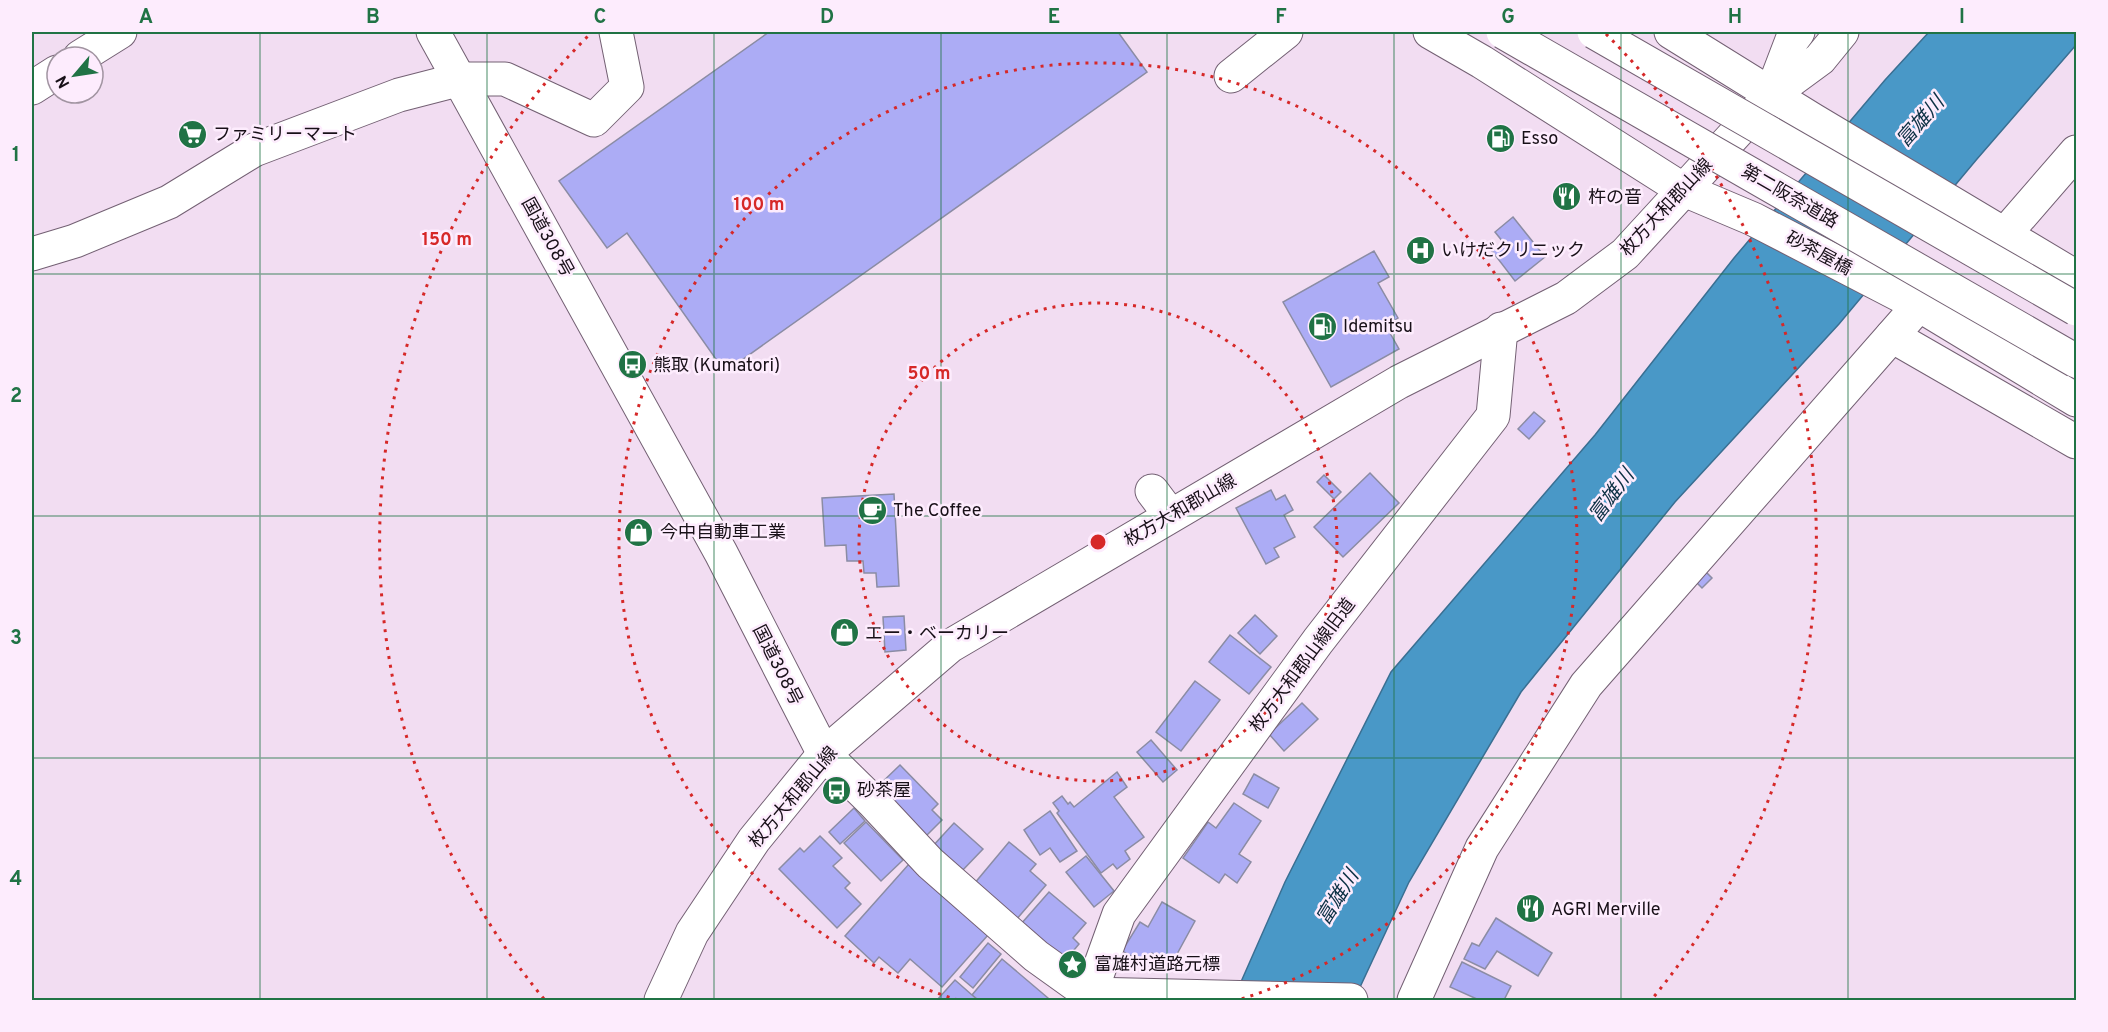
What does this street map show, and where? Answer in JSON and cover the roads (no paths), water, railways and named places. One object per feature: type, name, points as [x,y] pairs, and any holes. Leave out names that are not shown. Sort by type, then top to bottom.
[{"type":"main road","points":[[99,45],[120,32]]},
{"type":"main road","name":"国道308号","points":[[433,32],[683,463],[721,553],[824,754],[930,863],[1036,956],[1089,997]]},
{"type":"main road","points":[[32,255],[168,202],[254,150],[399,95],[461,79],[505,79],[594,120],[627,87],[616,32]]},
{"type":"main road","points":[[1231,76],[1286,32]]},
{"type":"main road","name":"砂茶屋橋","points":[[1430,32],[1482,62],[1682,189],[1753,219],[1919,305],[2076,400]]},
{"type":"main road","name":"第二阪奈道路","points":[[1503,32],[2076,362]]},
{"type":"main road","points":[[1594,32],[2076,309]]},
{"type":"main road","points":[[1671,32],[1771,95],[2076,277]]},
{"type":"main road","name":"枚方大和郡山線","points":[[1771,95],[1791,40],[1798,32]]},
{"type":"main road","name":"枚方大和郡山線","points":[[661,1000],[692,933],[754,840],[824,754],[950,646],[1161,503],[1566,298],[1625,254],[1682,189],[1771,95],[1820,59],[1842,32]]},
{"type":"main road","points":[[32,88],[45,80]]},
{"type":"main road","points":[[2004,235],[2076,152]]},
{"type":"main road","points":[[1414,1000],[1482,848],[1586,685],[1919,305]]},
{"type":"main road","name":"枚方大和郡山線旧道","points":[[1089,997],[1119,914],[1318,641],[1493,416],[1501,329]]},
{"type":"main road","points":[[1892,336],[2076,442]]},
{"type":"main road","points":[[1089,997],[1205,996],[1351,1000]]},
{"type":"water","name":"富雄川","points":[[1929,32],[2076,32],[2076,45],[1839,324],[1675,502],[1521,692],[1409,882],[1354,1000],[1233,1000],[1285,882],[1391,672],[1595,435],[1734,258],[1885,80]]},
{"type":"place","name":"ファミリーマート","points":[[192,134]]},
{"type":"place","name":"Esso","points":[[1500,138]]},
{"type":"place","name":"杵の音","points":[[1567,197]]},
{"type":"place","name":"いけだクリニック","points":[[1420,250]]},
{"type":"place","name":"Idemitsu","points":[[1322,326]]},
{"type":"place","name":"熊取 (Kumatori)","points":[[632,365]]},
{"type":"place","name":"The Coffee","points":[[872,510]]},
{"type":"place","name":"今中自動車工業","points":[[639,532]]},
{"type":"place","name":"エー・ベーカリー","points":[[844,633]]},
{"type":"place","name":"砂茶屋","points":[[836,790]]},
{"type":"place","name":"AGRI Merville","points":[[1530,909]]},
{"type":"place","name":"富雄村道路元標","points":[[1073,964]]}]
